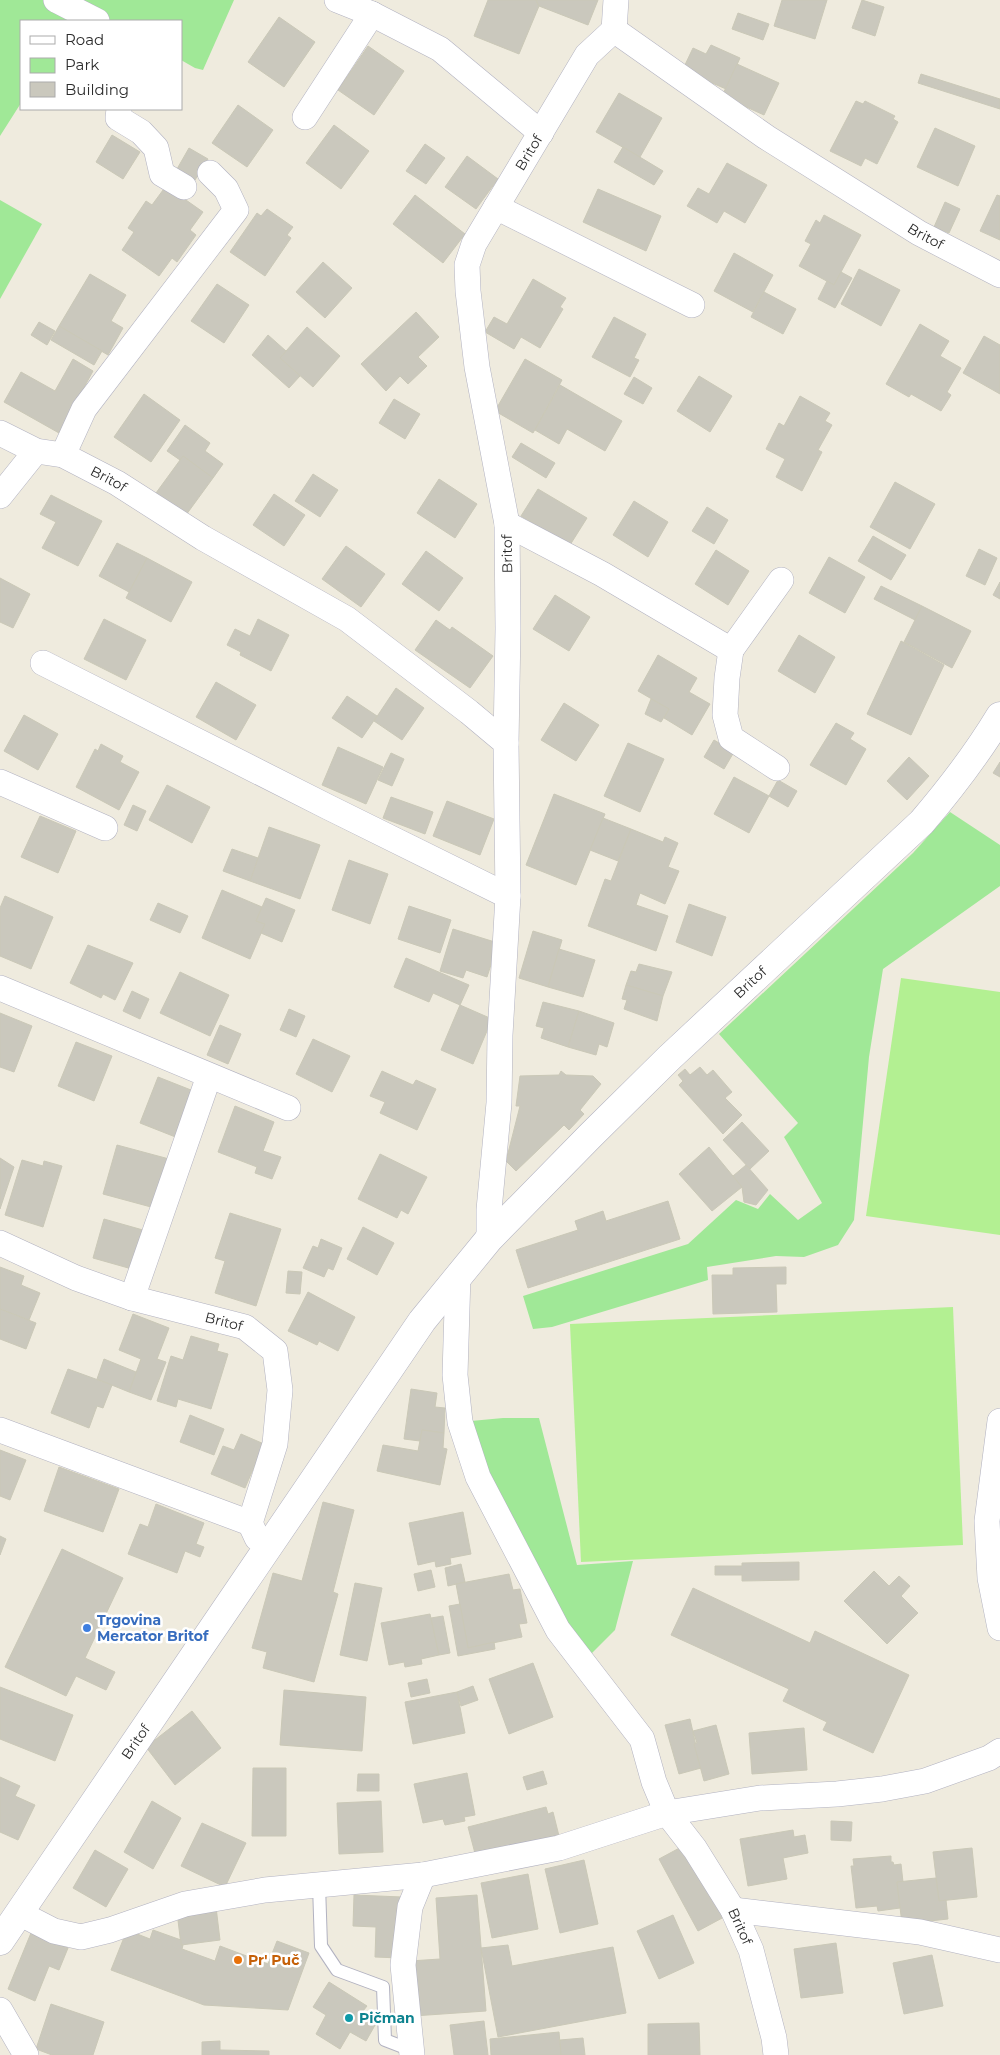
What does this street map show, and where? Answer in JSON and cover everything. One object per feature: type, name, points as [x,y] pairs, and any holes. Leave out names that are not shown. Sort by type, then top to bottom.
[{"type":"street","points":[[56,0],[95,20]]},
{"type":"street","points":[[337,0],[372,14],[440,49],[541,133]]},
{"type":"street","points":[[614,30],[616,0]]},
{"type":"street","points":[[305,117],[372,14]]},
{"type":"street","name":"Britof","points":[[489,1238],[489,1210],[499,1103],[500,1035],[508,896],[506,743],[508,629],[506,524],[477,367],[468,291],[467,265],[474,244],[587,56],[614,30],[774,142],[919,233],[1000,276]]},
{"type":"street","points":[[119,110],[118,118],[141,132],[156,148],[162,174],[184,187]]},
{"type":"street","points":[[63,455],[84,409],[236,210],[226,189],[210,173]]},
{"type":"street","points":[[496,207],[692,305]]},
{"type":"street","name":"Britof","points":[[0,434],[36,451],[63,455],[117,484],[203,538],[347,619],[506,743]]},
{"type":"street","points":[[0,496],[36,451]]},
{"type":"street","points":[[506,524],[602,574],[731,650]]},
{"type":"street","points":[[777,768],[732,738],[725,715],[731,650],[781,580]]},
{"type":"street","points":[[43,663],[319,803],[508,896]]},
{"type":"street","name":"Britof","points":[[7,1928],[422,1321],[458,1275],[489,1238],[669,1058],[922,822],[972,760],[1000,716]]},
{"type":"street","points":[[0,782],[105,828]]},
{"type":"street","points":[[0,988],[288,1108]]},
{"type":"street","points":[[132,1298],[209,1076]]},
{"type":"street","name":"Britof","points":[[0,1243],[76,1278],[132,1298],[245,1327],[275,1351],[280,1390],[275,1444],[250,1523]]},
{"type":"street","name":"Britof","points":[[458,1275],[456,1375],[460,1422],[478,1477],[558,1630],[642,1739],[654,1782],[667,1813],[695,1849],[733,1910],[751,1950],[774,2038],[776,2055]]},
{"type":"street","points":[[1000,1421],[987,1521],[990,1578],[1000,1628]]},
{"type":"street","points":[[0,1430],[250,1523],[264,1552]]},
{"type":"street","points":[[7,1928],[54,1931],[81,1937],[110,1930],[185,1904],[266,1890],[423,1875],[559,1848],[667,1813],[760,1798],[836,1794],[882,1789],[925,1781],[989,1758],[1000,1751]]},
{"type":"street","points":[[411,2052],[403,1965],[410,1907],[423,1875]]},
{"type":"street","points":[[733,1910],[920,1932],[1000,1950]]},
{"type":"street","points":[[0,2010],[26,2055]]},
{"type":"lane","points":[[320,1885],[321,1946],[337,1970],[383,1987],[385,2040],[411,2052]]},
{"type":"green space","points":[[0,0],[45,0],[79,20],[20,20],[20,105],[0,136]]},
{"type":"green space","points":[[73,0],[234,0],[203,70],[182,61],[182,20],[110,20]]},
{"type":"green space","points":[[0,200],[42,224],[0,299]]},
{"type":"green space","points":[[950,812],[1000,845],[1000,886],[883,969],[869,1057],[854,1220],[838,1245],[804,1257],[776,1256],[707,1267],[708,1280],[552,1327],[533,1329],[523,1296],[688,1244],[736,1200],[758,1209],[770,1194],[798,1220],[822,1203],[784,1137],[798,1123],[719,1034],[913,853]]},
{"type":"green space","points":[[901,978],[1000,992],[1000,1235],[866,1216]]},
{"type":"green space","points":[[953,1307],[963,1545],[581,1562],[570,1324]]},
{"type":"green space","points":[[503,1418],[539,1418],[577,1565],[633,1561],[615,1630],[589,1656],[565,1623],[480,1456],[471,1421]]},
{"type":"building","points":[[488,0],[536,0],[539,6],[519,54],[474,36]]},
{"type":"building","points":[[536,0],[598,0],[588,25],[539,6]]},
{"type":"building","points":[[782,0],[827,0],[815,39],[774,26]]},
{"type":"building","points":[[862,0],[884,7],[875,36],[852,28]]},
{"type":"building","points":[[738,13],[769,24],[763,40],[732,29]]},
{"type":"building","points":[[279,17],[315,42],[284,87],[248,62]]},
{"type":"building","points":[[711,45],[740,58],[726,89],[696,76],[697,73],[684,67],[693,48],[706,54]]},
{"type":"building","points":[[368,46],[404,71],[374,115],[338,90]]},
{"type":"building","points":[[737,64],[779,83],[764,115],[722,96]]},
{"type":"building","points":[[921,74],[1000,99],[1000,109],[918,83]]},
{"type":"building","points":[[619,93],[662,118],[640,157],[596,132]]},
{"type":"building","points":[[856,101],[863,104],[865,101],[895,116],[893,119],[898,122],[877,164],[865,158],[861,166],[830,151]]},
{"type":"building","points":[[238,105],[273,130],[247,167],[212,143]]},
{"type":"building","points":[[334,125],[369,151],[341,189],[306,163]]},
{"type":"building","points":[[935,128],[975,146],[958,186],[917,167]]},
{"type":"building","points":[[112,135],[140,152],[123,179],[96,162]]},
{"type":"building","points":[[425,144],[445,158],[426,184],[406,171]]},
{"type":"building","points":[[623,147],[663,171],[654,185],[614,162]]},
{"type":"building","points":[[189,148],[208,159],[195,180],[177,169]]},
{"type":"building","points":[[467,156],[498,179],[476,209],[445,187]]},
{"type":"building","points":[[727,163],[767,185],[745,223],[724,211],[717,223],[687,206],[698,188],[709,194]]},
{"type":"building","points":[[166,186],[203,212],[190,230],[196,235],[177,262],[172,258],[159,276],[122,250],[134,232],[128,228],[146,201],[152,205]]},
{"type":"building","points":[[598,189],[661,216],[646,251],[583,222]]},
{"type":"building","points":[[415,195],[465,234],[443,263],[393,224]]},
{"type":"building","points":[[997,195],[1000,196],[1000,240],[980,231]]},
{"type":"building","points":[[945,202],[960,209],[949,233],[934,227]]},
{"type":"building","points":[[267,209],[293,227],[287,235],[291,238],[265,276],[230,252],[257,213],[261,216]]},
{"type":"building","points":[[824,215],[861,235],[834,285],[799,266],[811,244],[805,241],[816,220],[820,223]]},
{"type":"building","points":[[734,253],[773,275],[753,312],[714,291]]},
{"type":"building","points":[[323,262],[352,288],[325,318],[296,292]]},
{"type":"building","points":[[859,269],[900,290],[881,326],[841,304]]},
{"type":"building","points":[[841,272],[852,278],[835,308],[818,299],[827,281],[834,285]]},
{"type":"building","points":[[90,274],[126,295],[111,321],[123,328],[108,355],[59,326]]},
{"type":"building","points":[[533,279],[566,298],[560,307],[563,309],[540,348],[521,337],[514,349],[485,332],[494,317],[507,324]]},
{"type":"building","points":[[217,284],[249,305],[224,343],[191,321]]},
{"type":"building","points":[[764,292],[796,309],[783,334],[751,317]]},
{"type":"building","points":[[416,312],[439,337],[418,357],[427,366],[408,384],[400,376],[386,391],[361,364]]},
{"type":"building","points":[[614,317],[646,334],[634,358],[639,360],[630,377],[592,357]]},
{"type":"building","points":[[39,322],[55,331],[47,345],[31,335]]},
{"type":"building","points":[[920,324],[949,341],[940,356],[961,368],[947,392],[951,395],[941,411],[911,394],[909,397],[886,384]]},
{"type":"building","points":[[59,326],[102,351],[94,365],[51,340]]},
{"type":"building","points":[[307,327],[340,356],[313,387],[280,358]]},
{"type":"building","points":[[268,335],[286,351],[280,358],[300,376],[289,388],[252,355]]},
{"type":"building","points":[[984,336],[1000,345],[1000,394],[963,373]]},
{"type":"building","points":[[73,359],[93,371],[59,433],[4,402],[21,372],[55,391]]},
{"type":"building","points":[[525,359],[562,380],[533,433],[495,411]]},
{"type":"building","points":[[699,376],[732,396],[710,432],[677,411]]},
{"type":"building","points":[[634,377],[652,388],[643,404],[624,394]]},
{"type":"building","points":[[560,385],[622,421],[605,451],[567,429],[559,444],[535,430]]},
{"type":"building","points":[[144,394],[180,420],[151,462],[114,437]]},
{"type":"building","points":[[800,396],[830,413],[825,421],[832,425],[818,450],[822,452],[802,491],[776,477],[785,459],[766,449],[779,423],[784,426]]},
{"type":"building","points":[[394,399],[420,414],[405,439],[379,423]]},
{"type":"building","points":[[185,425],[210,443],[205,451],[223,464],[213,478],[183,456],[180,460],[167,451]]},
{"type":"building","points":[[521,443],[555,463],[546,478],[512,457]]},
{"type":"building","points":[[183,456],[213,478],[186,515],[156,493]]},
{"type":"building","points":[[313,474],[338,490],[320,517],[295,501]]},
{"type":"building","points":[[439,479],[477,504],[455,538],[417,513]]},
{"type":"building","points":[[895,482],[935,504],[910,549],[870,527]]},
{"type":"building","points":[[538,489],[587,518],[570,545],[533,527],[535,524],[521,516]]},
{"type":"building","points":[[274,494],[305,515],[284,546],[253,525]]},
{"type":"building","points":[[51,495],[102,521],[78,566],[42,548],[56,522],[40,514]]},
{"type":"building","points":[[634,501],[668,522],[648,557],[613,535]]},
{"type":"building","points":[[707,507],[728,520],[714,544],[692,531]]},
{"type":"building","points":[[873,536],[906,555],[891,580],[858,561]]},
{"type":"building","points":[[117,543],[147,558],[129,592],[99,576]]},
{"type":"building","points":[[346,546],[385,574],[361,607],[322,579]]},
{"type":"building","points":[[979,549],[997,558],[985,585],[966,576]]},
{"type":"building","points":[[716,550],[749,571],[728,605],[695,584]]},
{"type":"building","points":[[426,551],[463,578],[439,611],[402,584]]},
{"type":"building","points":[[829,557],[865,577],[845,613],[809,593]]},
{"type":"building","points":[[147,558],[192,582],[171,622],[126,598]]},
{"type":"building","points":[[0,578],[30,594],[13,628],[0,622]]},
{"type":"building","points":[[1000,582],[1000,599],[993,595]]},
{"type":"building","points":[[881,586],[922,606],[915,620],[874,599]]},
{"type":"building","points":[[555,595],[590,617],[569,651],[533,629]]},
{"type":"building","points":[[922,606],[971,631],[952,668],[904,642]]},
{"type":"building","points":[[104,619],[146,640],[126,680],[84,659]]},
{"type":"building","points":[[258,619],[289,635],[271,671],[240,655],[241,652],[227,645],[235,629],[250,636]]},
{"type":"building","points":[[436,620],[450,630],[452,627],[493,656],[470,688],[415,650]]},
{"type":"building","points":[[799,635],[835,657],[815,693],[778,671]]},
{"type":"building","points":[[901,641],[944,665],[911,735],[867,714]]},
{"type":"building","points":[[658,655],[697,678],[689,692],[710,704],[692,735],[664,718],[669,709],[638,691]]},
{"type":"building","points":[[216,682],[256,705],[236,740],[196,717]]},
{"type":"building","points":[[396,688],[424,708],[402,740],[374,721]]},
{"type":"building","points":[[347,696],[377,716],[362,738],[332,718]]},
{"type":"building","points":[[651,699],[669,709],[661,722],[645,714]]},
{"type":"building","points":[[564,703],[599,725],[576,761],[541,740]]},
{"type":"building","points":[[24,715],[58,734],[38,770],[4,751]]},
{"type":"building","points":[[836,723],[854,733],[850,739],[866,749],[846,785],[810,765]]},
{"type":"building","points":[[714,740],[734,752],[724,769],[704,757]]},
{"type":"building","points":[[628,743],[664,759],[640,812],[604,796]]},
{"type":"building","points":[[101,744],[123,756],[120,762],[139,772],[119,810],[76,787],[95,749],[98,751]]},
{"type":"building","points":[[338,747],[383,767],[366,804],[322,785]]},
{"type":"building","points":[[391,753],[404,759],[392,786],[378,780]]},
{"type":"building","points":[[909,757],[929,776],[907,800],[887,781]]},
{"type":"building","points":[[1000,762],[1000,777],[993,773]]},
{"type":"building","points":[[734,777],[769,796],[749,833],[714,814]]},
{"type":"building","points":[[778,780],[797,791],[788,807],[769,796]]},
{"type":"building","points":[[167,785],[210,807],[192,843],[149,820]]},
{"type":"building","points":[[554,794],[605,814],[576,885],[526,865]]},
{"type":"building","points":[[391,797],[433,812],[425,834],[383,818]]},
{"type":"building","points":[[447,801],[494,819],[480,855],[433,836]]},
{"type":"building","points":[[133,805],[146,811],[137,831],[124,825]]},
{"type":"building","points":[[40,816],[76,831],[58,873],[21,857]]},
{"type":"building","points":[[603,818],[631,829],[618,861],[590,850]]},
{"type":"building","points":[[269,827],[320,845],[300,899],[250,881]]},
{"type":"building","points":[[631,829],[663,842],[665,837],[678,843],[668,867],[679,871],[665,904],[640,893],[636,905],[668,916],[656,951],[588,926],[605,879],[611,881]]},
{"type":"building","points":[[232,849],[258,858],[250,881],[223,871]]},
{"type":"building","points":[[349,860],[388,874],[370,924],[332,910]]},
{"type":"building","points":[[222,890],[262,907],[256,921],[265,924],[250,959],[202,938]]},
{"type":"building","points":[[5,896],[53,917],[31,969],[0,956],[0,908]]},
{"type":"building","points":[[266,898],[295,910],[282,942],[261,933],[265,924],[256,921]]},
{"type":"building","points":[[158,903],[188,916],[180,933],[150,920]]},
{"type":"building","points":[[689,904],[726,917],[712,956],[676,942]]},
{"type":"building","points":[[409,906],[451,920],[440,953],[398,939]]},
{"type":"building","points":[[453,929],[498,943],[487,977],[466,970],[463,978],[440,971]]},
{"type":"building","points":[[533,931],[562,940],[548,987],[519,978]]},
{"type":"building","points":[[88,945],[133,963],[115,1000],[103,994],[101,998],[70,983]]},
{"type":"building","points":[[559,949],[595,960],[583,997],[548,987]]},
{"type":"building","points":[[406,958],[469,985],[460,1005],[433,993],[429,1002],[394,987]]},
{"type":"building","points":[[639,964],[672,972],[663,996],[626,985],[631,971],[636,972]]},
{"type":"building","points":[[180,972],[229,995],[210,1036],[160,1013]]},
{"type":"building","points":[[626,985],[663,996],[657,1021],[624,1009],[627,1000],[622,999]]},
{"type":"building","points":[[132,991],[149,999],[140,1019],[123,1011]]},
{"type":"building","points":[[543,1002],[579,1011],[568,1047],[541,1038],[544,1028],[536,1026]]},
{"type":"building","points":[[460,1005],[492,1019],[473,1064],[441,1050]]},
{"type":"building","points":[[289,1009],[305,1016],[296,1037],[280,1030]]},
{"type":"building","points":[[579,1011],[614,1023],[607,1047],[599,1044],[596,1055],[568,1047]]},
{"type":"building","points":[[0,1013],[32,1026],[14,1072],[0,1067]]},
{"type":"building","points":[[220,1025],[241,1034],[228,1064],[207,1055]]},
{"type":"building","points":[[313,1039],[350,1056],[332,1092],[296,1074]]},
{"type":"building","points":[[76,1042],[112,1056],[94,1101],[58,1086]]},
{"type":"building","points":[[700,1067],[707,1075],[713,1070],[732,1092],[725,1098],[742,1115],[723,1134],[679,1085],[683,1081],[678,1075],[685,1069],[690,1075]]},
{"type":"building","points":[[382,1071],[413,1085],[416,1080],[436,1089],[417,1130],[380,1113],[385,1102],[370,1096]]},
{"type":"building","points":[[561,1071],[566,1075],[593,1076],[601,1084],[580,1110],[584,1114],[569,1130],[564,1125],[516,1171],[506,1161],[520,1106],[516,1106],[520,1076],[559,1075]]},
{"type":"building","points":[[158,1077],[196,1092],[178,1138],[140,1123]]},
{"type":"building","points":[[235,1106],[274,1122],[263,1151],[281,1157],[272,1179],[255,1173],[257,1167],[218,1152]]},
{"type":"building","points":[[742,1122],[769,1151],[750,1169],[723,1140]]},
{"type":"building","points":[[117,1145],[184,1163],[151,1207],[103,1194]]},
{"type":"building","points":[[709,1147],[742,1187],[712,1211],[679,1174]]},
{"type":"building","points":[[380,1154],[427,1177],[408,1214],[401,1210],[397,1218],[358,1199]]},
{"type":"building","points":[[0,1158],[14,1167],[0,1209]]},
{"type":"building","points":[[22,1160],[43,1166],[44,1161],[62,1166],[43,1227],[5,1215]]},
{"type":"building","points":[[746,1165],[768,1190],[756,1205],[744,1202],[742,1187],[733,1176]]},
{"type":"building","points":[[668,1201],[680,1239],[528,1288],[516,1250],[578,1230],[575,1221],[603,1211],[606,1221]]},
{"type":"building","points":[[230,1213],[281,1229],[256,1306],[215,1293],[225,1261],[215,1258]]},
{"type":"building","points":[[104,1219],[150,1232],[139,1271],[93,1258]]},
{"type":"building","points":[[363,1227],[394,1243],[377,1275],[347,1259]]},
{"type":"building","points":[[321,1239],[342,1248],[333,1270],[328,1268],[324,1277],[303,1268],[313,1246],[318,1248]]},
{"type":"building","points":[[0,1267],[24,1276],[21,1285],[40,1293],[29,1320],[0,1309]]},
{"type":"building","points":[[786,1267],[786,1284],[776,1284],[777,1312],[713,1314],[712,1275],[733,1275],[733,1268]]},
{"type":"building","points":[[288,1271],[302,1272],[300,1294],[286,1293]]},
{"type":"building","points":[[308,1292],[355,1317],[338,1351],[319,1341],[317,1345],[288,1331]]},
{"type":"building","points":[[0,1309],[36,1323],[26,1349],[0,1339]]},
{"type":"building","points":[[133,1314],[169,1328],[157,1359],[166,1362],[151,1400],[129,1392],[141,1359],[119,1350]]},
{"type":"building","points":[[191,1336],[219,1344],[217,1351],[228,1354],[211,1409],[178,1399],[176,1407],[157,1401],[171,1356],[183,1360]]},
{"type":"building","points":[[104,1359],[136,1372],[129,1392],[97,1379]]},
{"type":"building","points":[[68,1369],[112,1385],[103,1408],[97,1406],[89,1428],[51,1413]]},
{"type":"building","points":[[411,1389],[437,1393],[435,1407],[445,1408],[444,1433],[422,1430],[420,1441],[404,1439]]},
{"type":"building","points":[[190,1415],[224,1429],[214,1455],[180,1442]]},
{"type":"building","points":[[422,1430],[444,1433],[443,1448],[447,1449],[440,1485],[377,1471],[383,1445],[418,1451]]},
{"type":"building","points":[[241,1434],[264,1444],[245,1488],[211,1474],[223,1446],[234,1450]]},
{"type":"building","points":[[0,1450],[26,1460],[10,1500],[0,1496]]},
{"type":"building","points":[[59,1467],[119,1489],[103,1532],[44,1511]]},
{"type":"building","points":[[323,1502],[354,1510],[333,1592],[338,1594],[314,1682],[263,1668],[267,1652],[252,1648],[273,1573],[302,1581]]},
{"type":"building","points":[[156,1504],[204,1523],[196,1544],[204,1547],[200,1557],[185,1551],[177,1573],[128,1554],[140,1524],[148,1527]]},
{"type":"building","points":[[463,1512],[471,1554],[450,1558],[451,1564],[436,1567],[435,1561],[418,1565],[409,1523]]},
{"type":"building","points":[[0,1536],[6,1539],[0,1555]]},
{"type":"building","points":[[62,1549],[123,1578],[85,1658],[115,1672],[106,1690],[76,1676],[66,1696],[5,1667]]},
{"type":"building","points":[[799,1562],[799,1580],[742,1581],[742,1575],[715,1575],[715,1566],[742,1566],[742,1563]]},
{"type":"building","points":[[461,1564],[465,1582],[448,1586],[445,1568]]},
{"type":"building","points":[[431,1570],[435,1587],[418,1591],[414,1574]]},
{"type":"building","points":[[874,1571],[889,1586],[899,1576],[910,1586],[901,1596],[918,1613],[887,1644],[844,1601]]},
{"type":"building","points":[[509,1574],[513,1590],[520,1589],[527,1623],[519,1624],[522,1637],[468,1648],[456,1584]]},
{"type":"building","points":[[355,1583],[382,1588],[367,1661],[340,1655]]},
{"type":"building","points":[[693,1588],[810,1643],[815,1631],[909,1675],[873,1753],[823,1730],[827,1722],[783,1701],[789,1689],[671,1635]]},
{"type":"building","points":[[460,1604],[468,1648],[494,1642],[495,1649],[458,1656],[449,1606]]},
{"type":"building","points":[[430,1614],[439,1655],[421,1659],[422,1664],[405,1667],[404,1662],[389,1665],[381,1623]]},
{"type":"building","points":[[443,1616],[450,1653],[439,1655],[431,1618]]},
{"type":"building","points":[[533,1663],[553,1717],[509,1734],[489,1679]]},
{"type":"building","points":[[427,1679],[430,1693],[411,1697],[408,1683]]},
{"type":"building","points":[[473,1686],[478,1700],[461,1706],[457,1692]]},
{"type":"building","points":[[0,1687],[73,1715],[55,1761],[0,1739]]},
{"type":"building","points":[[284,1690],[366,1697],[362,1751],[280,1745]]},
{"type":"building","points":[[457,1692],[465,1733],[413,1744],[405,1702]]},
{"type":"building","points":[[192,1711],[221,1748],[175,1785],[146,1747]]},
{"type":"building","points":[[690,1719],[701,1768],[679,1774],[665,1725]]},
{"type":"building","points":[[716,1725],[729,1774],[704,1781],[694,1744],[697,1743],[693,1731]]},
{"type":"building","points":[[804,1728],[807,1770],[752,1774],[749,1733]]},
{"type":"building","points":[[253,1768],[286,1768],[286,1836],[252,1836]]},
{"type":"building","points":[[543,1771],[547,1784],[527,1790],[523,1777]]},
{"type":"building","points":[[467,1773],[475,1815],[464,1817],[465,1821],[445,1825],[443,1819],[423,1823],[414,1784]]},
{"type":"building","points":[[358,1774],[379,1774],[379,1791],[357,1791]]},
{"type":"building","points":[[0,1777],[20,1786],[15,1796],[35,1805],[18,1840],[0,1832]]},
{"type":"building","points":[[152,1801],[181,1818],[153,1869],[124,1852]]},
{"type":"building","points":[[381,1801],[383,1852],[339,1854],[337,1803]]},
{"type":"building","points":[[546,1807],[548,1814],[553,1812],[559,1836],[476,1857],[468,1827]]},
{"type":"building","points":[[831,1821],[852,1822],[851,1841],[831,1840]]},
{"type":"building","points":[[202,1823],[246,1843],[225,1887],[181,1866]]},
{"type":"building","points":[[793,1830],[794,1837],[805,1835],[808,1853],[783,1858],[787,1879],[748,1886],[740,1839]]},
{"type":"building","points":[[685,1845],[724,1917],[698,1931],[659,1859]]},
{"type":"building","points":[[972,1848],[977,1897],[939,1901],[933,1852]]},
{"type":"building","points":[[95,1850],[128,1869],[106,1907],[73,1888]]},
{"type":"building","points":[[891,1856],[891,1862],[894,1865],[901,1864],[903,1882],[897,1882],[900,1908],[878,1911],[877,1906],[856,1908],[851,1866],[854,1866],[853,1859]]},
{"type":"building","points":[[584,1860],[598,1924],[560,1933],[545,1869]]},
{"type":"building","points":[[528,1874],[538,1929],[492,1938],[481,1883]]},
{"type":"building","points":[[936,1878],[939,1901],[946,1900],[948,1919],[902,1924],[897,1882]]},
{"type":"building","points":[[354,1895],[402,1897],[400,1958],[375,1957],[376,1927],[353,1926]]},
{"type":"building","points":[[477,1895],[486,2011],[413,2016],[410,1961],[440,1959],[436,1898]]},
{"type":"building","points":[[216,1907],[220,1940],[181,1945],[177,1912]]},
{"type":"building","points":[[673,1915],[694,1963],[659,1979],[637,1931]]},
{"type":"building","points":[[127,1930],[150,1939],[153,1930],[181,1940],[182,1949],[215,1961],[220,1946],[268,1964],[277,1941],[309,1953],[288,2010],[204,2005],[111,1970]]},
{"type":"building","points":[[31,1933],[68,1948],[59,1970],[49,1966],[35,2001],[8,1989]]},
{"type":"building","points":[[836,1943],[843,1993],[801,1998],[794,1949]]},
{"type":"building","points":[[508,1945],[512,1966],[613,1947],[626,2013],[498,2037],[481,1948]]},
{"type":"building","points":[[932,1955],[943,2006],[904,2014],[893,1963]]},
{"type":"building","name":"Pičman","points":[[329,1982],[367,2006],[363,2011],[378,2020],[366,2041],[350,2032],[340,2049],[316,2034],[326,2015],[313,2007]]},
{"type":"building","points":[[51,2004],[104,2022],[93,2055],[52,2055],[36,2049]]},
{"type":"building","points":[[484,2021],[488,2055],[454,2055],[450,2025]]},
{"type":"building","points":[[699,2023],[700,2055],[648,2055],[648,2024]]},
{"type":"building","points":[[559,2032],[561,2055],[491,2055],[490,2039]]},
{"type":"building","points":[[583,2038],[585,2055],[561,2055],[560,2040]]},
{"type":"building","points":[[220,2041],[220,2050],[269,2051],[269,2055],[202,2055],[202,2042]]},
{"type":"place","name":"Trgovina Mercator Britof","points":[[87,1628]]},
{"type":"place","name":"Pr' Puč","points":[[238,1960]]},
{"type":"place","name":"Pičman","points":[[349,2018]]}]
